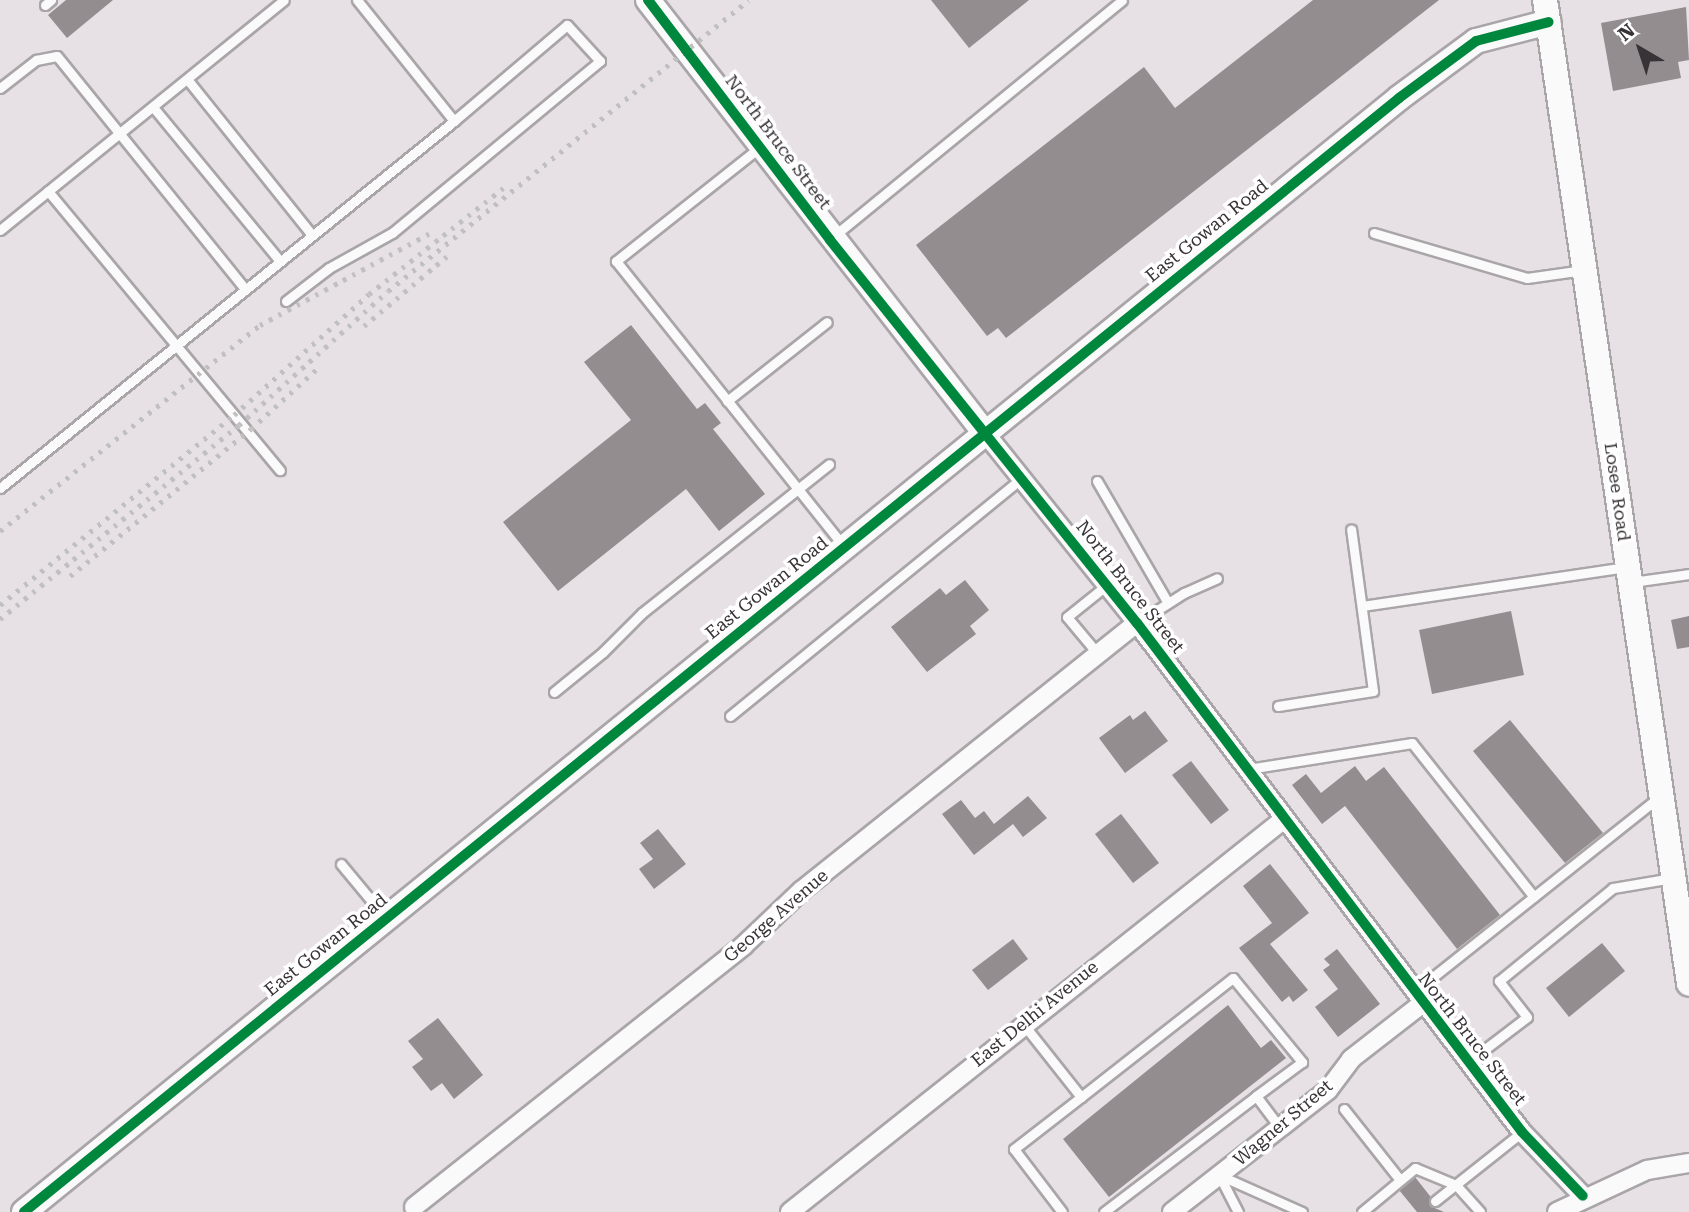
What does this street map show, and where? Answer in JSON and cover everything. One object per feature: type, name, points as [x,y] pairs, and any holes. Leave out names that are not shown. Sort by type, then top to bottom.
[{"type":"street","name":"North Bruce Street","points":[[648,0],[830,240],[1107,585],[1522,1132],[1583,1196]]},
{"type":"street","name":"Losee Road","points":[[1547,11],[1689,984]]},
{"type":"street","name":"East Gowan Road","points":[[24,1212],[985,433],[1476,41],[1547,11]]},
{"type":"street","name":"George Avenue","points":[[414,1207],[744,945],[802,891],[1137,624]]},
{"type":"street","name":"East Delhi Avenue","points":[[790,1212],[1023,1024],[1283,820]]},
{"type":"street","name":"Wagner Street","points":[[1172,1212],[1328,1090],[1351,1059],[1419,998]]},
{"type":"street","points":[[1561,1211],[1583,1196],[1647,1170],[1689,1163]]},
{"type":"lane","points":[[0,230],[284,0]]},
{"type":"lane","points":[[357,0],[454,121]]},
{"type":"lane","points":[[830,240],[1122,0]]},
{"type":"lane","points":[[0,488],[454,121],[567,25],[600,61],[392,233],[329,268],[285,302]]},
{"type":"lane","points":[[0,88],[36,60],[57,56],[245,289]]},
{"type":"lane","points":[[187,79],[312,235]]},
{"type":"lane","points":[[153,107],[280,261]]},
{"type":"lane","points":[[760,147],[616,261],[845,547]]},
{"type":"lane","points":[[48,191],[280,470]]},
{"type":"lane","points":[[1374,233],[1527,278],[1585,270]]},
{"type":"lane","points":[[727,401],[827,322]]},
{"type":"lane","points":[[554,692],[603,652],[642,612],[829,464]]},
{"type":"lane","points":[[730,716],[1022,478]]},
{"type":"lane","points":[[1097,481],[1168,603]]},
{"type":"lane","points":[[1278,706],[1373,691],[1351,529]]},
{"type":"lane","points":[[1362,606],[1629,574],[1689,574]]},
{"type":"lane","points":[[1137,624],[1168,603],[1217,579]]},
{"type":"lane","points":[[1098,654],[1067,617],[1107,585]]},
{"type":"lane","points":[[1245,769],[1412,743],[1534,897]]},
{"type":"lane","points":[[1419,998],[1534,897],[1661,795]]},
{"type":"lane","points":[[341,864],[386,919]]},
{"type":"lane","points":[[1468,1062],[1527,1017],[1499,981],[1614,888],[1673,877]]},
{"type":"lane","points":[[1062,1212],[1014,1149],[1233,978],[1302,1062],[1104,1212]]},
{"type":"lane","points":[[1023,1024],[1081,1097]]},
{"type":"lane","points":[[1256,1096],[1280,1128]]},
{"type":"lane","points":[[1344,1109],[1400,1180]]},
{"type":"lane","points":[[1435,1201],[1522,1132]]},
{"type":"lane","points":[[1362,1212],[1415,1167],[1455,1185],[1480,1212]]},
{"type":"lane","points":[[1219,1175],[1238,1212]]},
{"type":"lane","points":[[1219,1175],[1302,1212]]},
{"type":"building","points":[[66,0],[113,0],[67,38],[48,15]]},
{"type":"building","points":[[931,0],[1029,0],[969,48]]},
{"type":"building","points":[[1313,0],[1439,0],[1006,338],[998,328],[987,336],[916,245],[1144,67],[1175,108]]},
{"type":"building","points":[[1686,7],[1689,60],[1678,62],[1681,78],[1613,91],[1601,23]]},
{"type":"building","points":[[631,325],[697,409],[705,403],[721,423],[713,429],[765,494],[719,531],[686,489],[558,591],[503,522],[631,420],[584,362]]},
{"type":"building","points":[[965,580],[989,610],[970,626],[976,634],[927,672],[891,627],[940,588],[946,595]]},
{"type":"building","points":[[1511,611],[1524,675],[1432,694],[1419,630]]},
{"type":"building","points":[[1689,616],[1689,647],[1677,649],[1671,620]]},
{"type":"building","points":[[1145,711],[1168,741],[1125,773],[1099,738],[1130,715],[1133,720]]},
{"type":"building","points":[[1510,720],[1603,833],[1565,863],[1473,751]]},
{"type":"building","points":[[1191,761],[1229,810],[1211,824],[1172,775]]},
{"type":"building","points":[[1355,766],[1366,781],[1384,767],[1500,915],[1457,949],[1345,806],[1322,824],[1292,785],[1306,774],[1321,793]]},
{"type":"building","points":[[1028,796],[1047,818],[1023,837],[1013,824],[974,855],[942,814],[961,800],[975,818],[984,811],[994,824]]},
{"type":"building","points":[[1121,814],[1159,863],[1133,883],[1095,834]]},
{"type":"building","points":[[658,829],[686,864],[654,889],[639,869],[653,859],[640,843]]},
{"type":"building","points":[[1270,864],[1309,913],[1270,944],[1308,990],[1293,1002],[1289,996],[1282,1002],[1239,948],[1272,923],[1243,886]]},
{"type":"building","points":[[1013,939],[1028,959],[988,990],[972,970]]},
{"type":"building","points":[[1602,943],[1625,971],[1569,1017],[1546,988]]},
{"type":"building","points":[[1337,949],[1380,1004],[1338,1037],[1315,1007],[1338,989],[1323,970],[1330,965],[1324,959]]},
{"type":"building","points":[[1228,1005],[1261,1048],[1271,1040],[1286,1058],[1109,1197],[1063,1139]]},
{"type":"building","points":[[438,1018],[483,1075],[454,1099],[442,1083],[431,1091],[412,1067],[423,1059],[408,1041]]},
{"type":"building","points":[[1415,1177],[1430,1196],[1430,1206],[1444,1212],[1417,1212],[1399,1190]]},
{"type":"railway","points":[[0,619],[239,425],[388,291],[748,0]]},
{"type":"railway","points":[[0,605],[234,415],[369,294],[507,185]]},
{"type":"railway","points":[[0,531],[260,325],[432,232]]},
{"type":"railway","points":[[364,326],[447,256]]},
{"type":"railway","points":[[70,576],[251,429],[320,366]]},
{"type":"cycle path","points":[[648,0],[830,240],[1137,623],[1522,1132],[1583,1196]]},
{"type":"cycle path","points":[[24,1212],[1399,98],[1476,41],[1549,22]]}]
